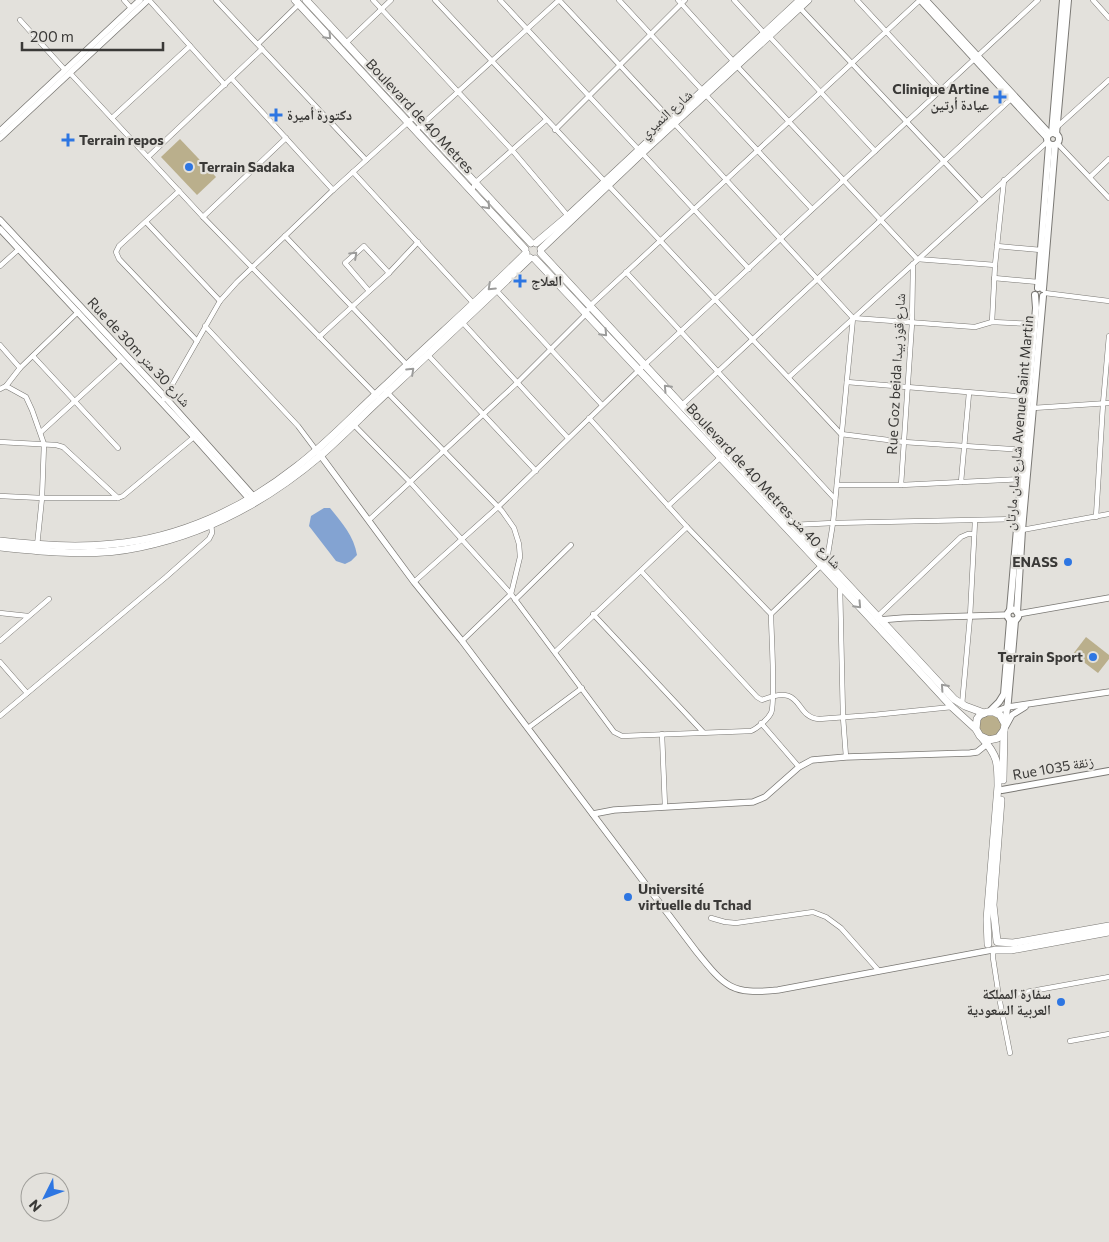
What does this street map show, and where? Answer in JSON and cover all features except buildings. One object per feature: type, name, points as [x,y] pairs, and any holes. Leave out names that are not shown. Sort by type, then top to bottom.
[{"type":"main road","name":"Boulevard de 40 Metres","points":[[306,0],[343,46]]},
{"type":"main road","name":"شارع النميري","points":[[533,251],[767,35],[797,3],[808,0]]},
{"type":"main road","name":"شارع سان مارتان Avenue Saint Martin","points":[[989,712],[1004,694],[1022,530],[1033,408],[1040,291],[1063,0]]},
{"type":"main road","name":"شارع سان مارتان Avenue Saint Martin","points":[[1005,727],[1008,707],[1018,519],[1034,324],[1040,291],[1041,250],[1068,0]]},
{"type":"main road","name":"Boulevard de 40 Metres","points":[[297,2],[343,46],[411,119],[472,190],[533,251]]},
{"type":"main road","name":"Boulevard de 40 Metres","points":[[419,128],[476,182],[533,251]]},
{"type":"main road","name":"شارع النميري","points":[[533,251],[568,216],[606,183]]},
{"type":"main road","points":[[385,390],[407,365],[463,323],[476,306],[497,291],[533,251]]},
{"type":"main road","points":[[0,547],[88,546],[138,541],[211,522],[254,501],[319,452],[533,251]]},
{"type":"main road","name":"Boulevard de 40 Metres شارع 40 متر","points":[[533,251],[590,306],[642,367],[723,455],[954,699],[962,704],[989,712]]},
{"type":"main road","name":"Boulevard de 40 Metres شارع 40 متر","points":[[533,251],[586,313],[682,405],[723,455]]},
{"type":"main road","points":[[0,541],[37,548]]},
{"type":"main road","name":"Boulevard de 40 Metres شارع 40 متر","points":[[825,563],[840,586],[878,619],[952,707],[976,729]]},
{"type":"main road","points":[[989,712],[1000,715],[1005,727],[993,905],[999,947],[992,948],[987,919],[998,765],[994,753],[976,729],[977,719],[989,712]]},
{"type":"main road","points":[[980,736],[984,739],[994,740],[998,738],[1005,727]]},
{"type":"main road","name":"Rue 1035 زنقة","points":[[1002,790],[1109,771]]},
{"type":"main road","points":[[998,942],[1007,944],[1109,926]]},
{"type":"main road","points":[[992,948],[1011,950],[1109,932]]},
{"type":"street","points":[[124,0],[132,8]]},
{"type":"street","points":[[0,138],[140,0]]},
{"type":"street","points":[[1,128],[149,0],[226,85]]},
{"type":"street","points":[[216,0],[366,160]]},
{"type":"street","points":[[373,0],[512,150],[568,216]]},
{"type":"street","points":[[343,46],[391,0]]},
{"type":"street","points":[[435,0],[841,434],[904,442],[1024,450]]},
{"type":"street","points":[[500,0],[749,269]]},
{"type":"street","points":[[419,128],[559,0],[854,318],[976,327],[992,322],[1034,324]]},
{"type":"street","points":[[619,0],[812,209]]},
{"type":"street","points":[[734,0],[875,151]]},
{"type":"street","points":[[857,0],[941,91]]},
{"type":"street","points":[[369,520],[517,383],[586,313],[590,306],[626,272],[920,0],[977,58]]},
{"type":"street","points":[[926,0],[1013,97],[1109,198]]},
{"type":"street","points":[[414,582],[498,507],[642,367],[1038,0]]},
{"type":"street","points":[[1093,0],[1109,18]]},
{"type":"street","points":[[556,130],[681,1],[788,121],[917,259],[995,266]]},
{"type":"street","points":[[258,44],[297,2]]},
{"type":"street","points":[[797,3],[981,201]]},
{"type":"street","points":[[20,20],[203,217],[377,397]]},
{"type":"street","points":[[112,118],[190,46]]},
{"type":"street","points":[[148,157],[262,49]]},
{"type":"street","points":[[232,79],[333,190]]},
{"type":"street","points":[[789,377],[1052,138],[1109,80]]},
{"type":"street","points":[[682,405],[816,278],[1013,97]]},
{"type":"street","points":[[163,400],[220,301],[333,190],[411,119]]},
{"type":"street","points":[[472,190],[476,182],[546,120]]},
{"type":"street","points":[[203,217],[286,138]]},
{"type":"street","points":[[1090,177],[1109,159]]},
{"type":"street","points":[[353,172],[476,306]]},
{"type":"street","points":[[992,322],[995,266],[1004,180]]},
{"type":"street","points":[[179,191],[119,246],[116,252],[119,259],[197,341]]},
{"type":"street","name":"Rue de 30m شارع 30 متر","points":[[0,220],[254,501]]},
{"type":"street","points":[[146,222],[220,301]]},
{"type":"street","name":"Rue de 30m شارع 30 متر","points":[[0,229],[121,359],[163,400],[194,437],[254,501]]},
{"type":"street","points":[[285,236],[407,365]]},
{"type":"street","points":[[319,337],[389,273],[418,242]]},
{"type":"street","points":[[369,291],[345,263],[364,246],[389,273]]},
{"type":"street","points":[[997,246],[1041,250]]},
{"type":"street","points":[[0,266],[19,249]]},
{"type":"street","name":"Rue Goz beida شارع قوز بيدا","points":[[901,485],[912,323],[912,264]]},
{"type":"street","points":[[626,272],[835,499]]},
{"type":"street","points":[[994,278],[1040,291],[1109,300]]},
{"type":"street","points":[[497,291],[602,405]]},
{"type":"street","points":[[0,389],[6,386],[20,368],[78,312]]},
{"type":"street","points":[[771,614],[825,563],[833,523],[854,318]]},
{"type":"street","points":[[463,323],[568,438]]},
{"type":"street","points":[[205,326],[298,426],[319,452],[414,582],[462,641],[716,976],[731,987],[742,991],[778,990],[975,954],[992,948],[1010,1052]]},
{"type":"street","points":[[1096,517],[1102,404],[1109,336]]},
{"type":"street","points":[[0,345],[20,368]]},
{"type":"street","points":[[426,352],[536,471]]},
{"type":"street","points":[[33,356],[118,448]]},
{"type":"street","points":[[40,432],[121,359]]},
{"type":"street","points":[[847,382],[1028,397]]},
{"type":"street","points":[[6,386],[26,397],[44,444],[42,498],[37,548]]},
{"type":"street","points":[[385,390],[498,507],[514,528],[520,544],[520,557],[511,594],[462,641]]},
{"type":"street","points":[[962,482],[969,392]]},
{"type":"street","points":[[1033,408],[1109,404]]},
{"type":"street","points":[[351,422],[410,482],[511,594],[617,735],[751,731],[772,711],[771,614],[687,527],[589,418]]},
{"type":"street","points":[[0,496],[118,498],[194,437]]},
{"type":"street","points":[[0,442],[56,445],[66,450],[118,498]]},
{"type":"street","points":[[668,506],[723,455]]},
{"type":"street","points":[[837,485],[901,485],[1021,479]]},
{"type":"street","points":[[1022,530],[1109,514]]},
{"type":"street","points":[[790,527],[833,523],[1018,519]]},
{"type":"street","points":[[962,704],[970,616],[975,521]]},
{"type":"street","points":[[0,716],[209,539],[212,534],[211,522]]},
{"type":"street","points":[[555,652],[687,527]]},
{"type":"street","points":[[878,619],[961,537],[974,534]]},
{"type":"street","points":[[515,600],[571,545]]},
{"type":"street","points":[[640,571],[757,697],[762,700],[787,694],[795,699],[810,717],[814,718],[952,707]]},
{"type":"street","points":[[840,586],[843,717],[846,757]]},
{"type":"street","points":[[878,619],[1013,616],[1109,598]]},
{"type":"street","points":[[0,641],[49,599]]},
{"type":"street","points":[[0,613],[28,616]]},
{"type":"street","points":[[593,614],[703,732]]},
{"type":"street","points":[[0,662],[28,693]]},
{"type":"street","points":[[528,728],[582,688]]},
{"type":"street","points":[[989,712],[1008,707],[1109,692]]},
{"type":"street","points":[[1005,727],[1012,715],[1029,705]]},
{"type":"street","points":[[761,723],[799,768]]},
{"type":"street","points":[[662,734],[665,807]]},
{"type":"street","points":[[593,814],[614,810],[712,805],[760,800],[799,768],[812,760],[970,753],[977,752],[987,744]]},
{"type":"street","points":[[711,918],[736,923],[813,912],[826,917],[841,928],[878,971]]},
{"type":"street","points":[[999,997],[1109,977]]},
{"type":"street","points":[[1070,1042],[1109,1034]]},
{"type":"shaded area","name":"Terrain Sadaka","points":[[180,139],[216,177],[197,195],[161,157]]},
{"type":"shaded area","name":"Terrain Sport","points":[[1086,637],[1109,655],[1109,659],[1098,673],[1073,654]]},
{"type":"shaded area","points":[[990,714],[998,717],[1001,725],[998,733],[990,736],[982,733],[979,725],[982,717]]},
{"type":"water","points":[[324,508],[330,508],[347,530],[353,542],[357,555],[345,564],[336,561],[309,526],[311,516]]},
{"type":"place","name":"Clinique Artine عيادة أرتين","points":[[1000,97]]},
{"type":"place","name":"دكتورة أميرة","points":[[276,115]]},
{"type":"place","name":"Terrain repos","points":[[68,140]]},
{"type":"place","name":"Terrain Sadaka","points":[[189,167]]},
{"type":"place","name":"العلاج","points":[[520,281]]},
{"type":"place","name":"ENASS","points":[[1068,562]]},
{"type":"place","name":"Terrain Sport","points":[[1093,657]]},
{"type":"place","name":"Université virtuelle du Tchad","points":[[628,897]]},
{"type":"place","name":"سفارة المملكة العربية السعودية","points":[[1061,1002]]}]
